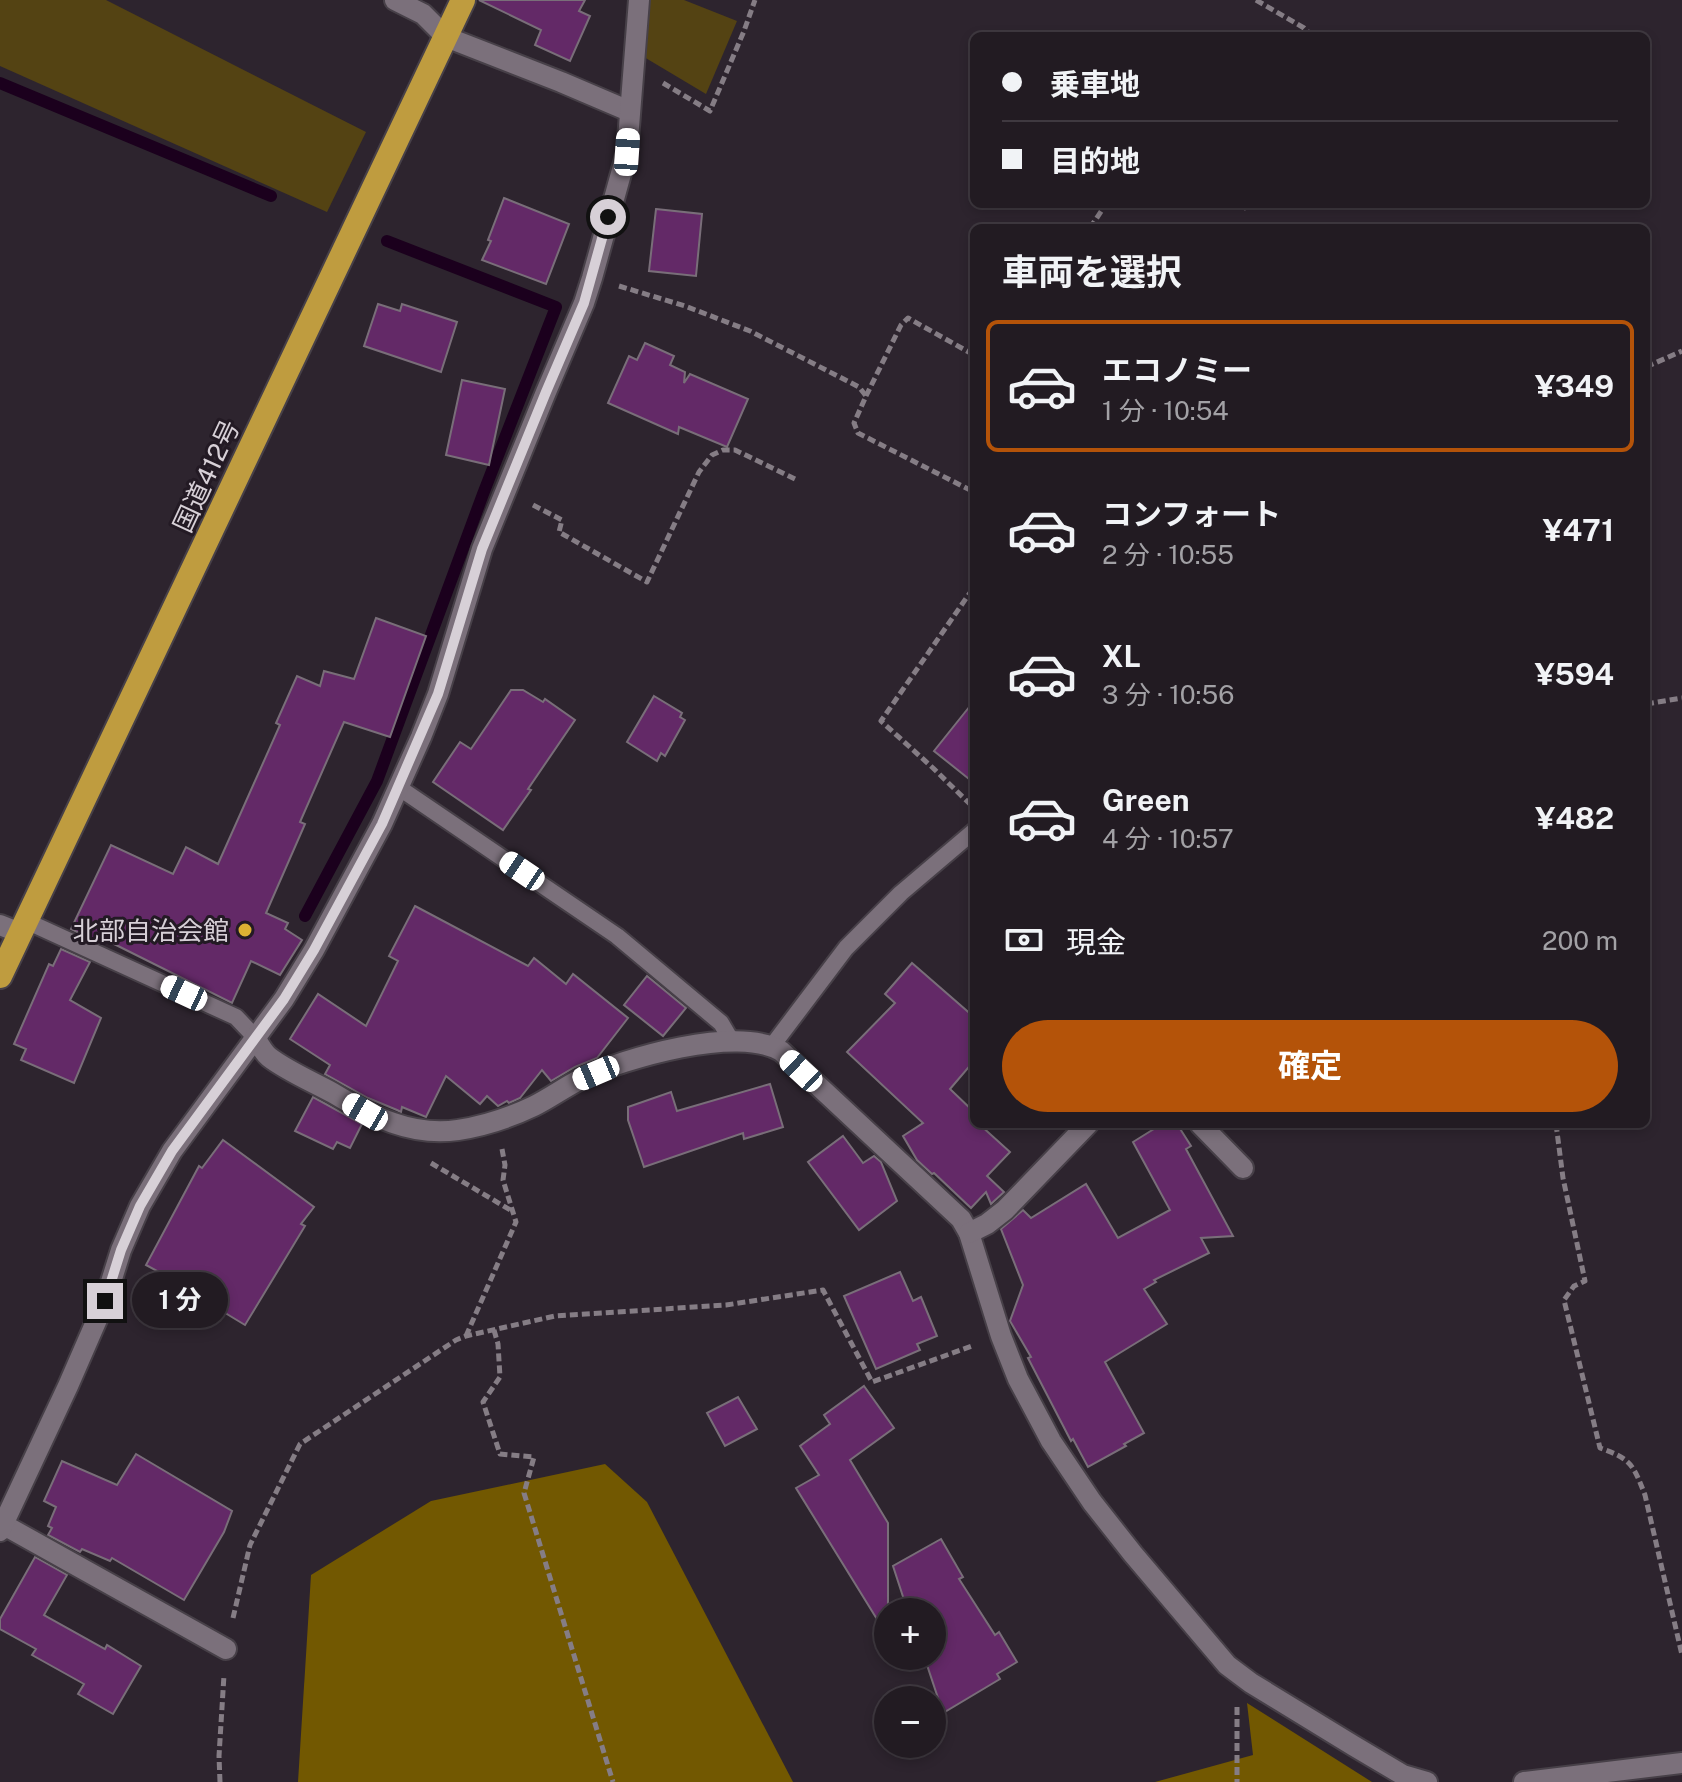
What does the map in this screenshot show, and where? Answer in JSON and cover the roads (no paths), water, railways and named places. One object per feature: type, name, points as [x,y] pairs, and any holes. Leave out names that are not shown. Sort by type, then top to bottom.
[{"type":"highway","name":"国道412号","points":[[0,976],[15,926],[463,0]]},
{"type":"street","points":[[395,0],[423,14],[446,37],[629,111]]},
{"type":"street","points":[[226,1649],[2,1528],[105,1301],[121,1250],[140,1206],[172,1151],[284,999],[314,950],[368,851],[438,694],[482,549],[592,278],[627,152],[639,0]]},
{"type":"street","points":[[255,1037],[267,1055],[365,1112],[402,1126],[456,1130],[531,1108],[581,1079],[611,1067],[675,1050],[731,1040],[752,1041],[781,1051],[961,1219],[969,1233],[1001,1336],[1018,1379],[1051,1441],[1092,1502],[1196,1630],[1236,1672],[1403,1775],[1427,1782]]},
{"type":"street","points":[[969,1233],[1005,1210],[1084,1128]]},
{"type":"street","points":[[1204,1128],[1243,1168]]},
{"type":"street","points":[[1524,1782],[1682,1763]]},
{"type":"lane","points":[[398,787],[617,936],[721,1023],[731,1040]]},
{"type":"lane","points":[[772,1046],[846,948],[901,893],[970,834]]},
{"type":"lane","points":[[15,926],[236,1017],[255,1037]]},
{"type":"waterway","points":[[0,83],[271,196]]},
{"type":"waterway","points":[[305,916],[377,781],[556,307],[387,241]]},
{"type":"place","name":"北部自治会館","points":[[245,930]]}]
